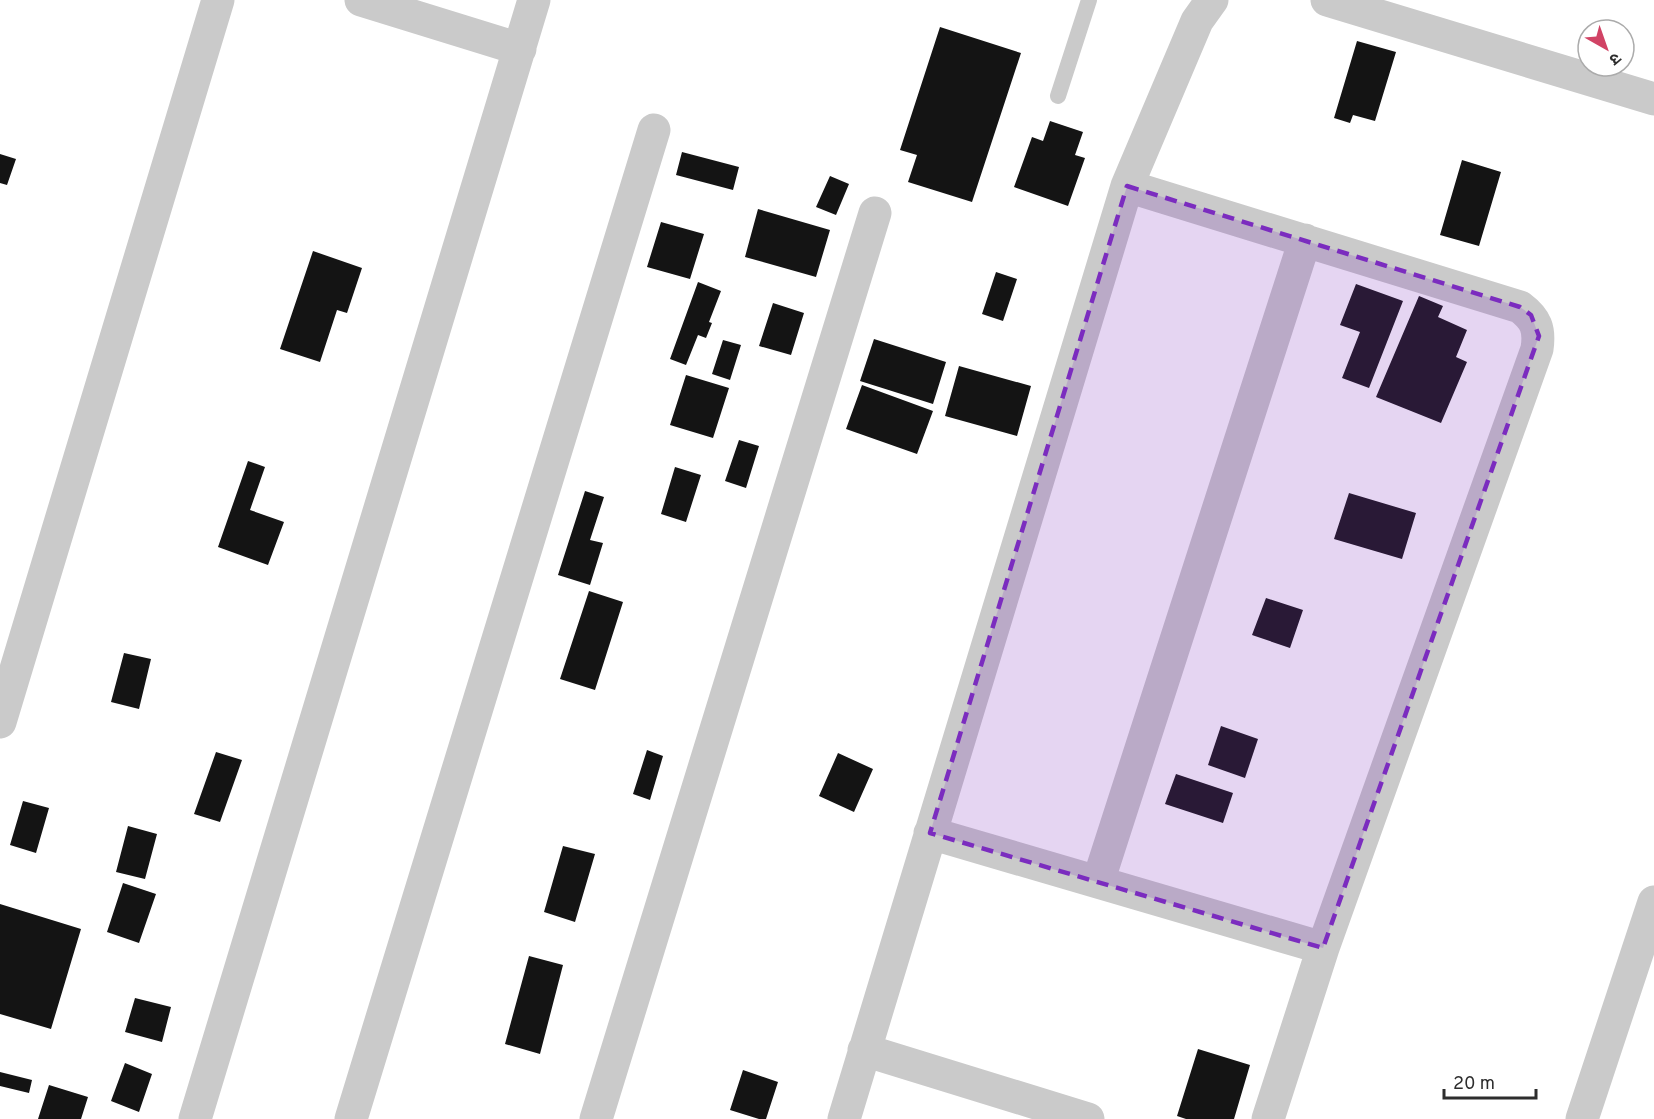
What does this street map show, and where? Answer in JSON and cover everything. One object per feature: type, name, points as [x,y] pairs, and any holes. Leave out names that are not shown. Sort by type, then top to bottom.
[{"type":"street","points":[[0,722],[218,0]]},
{"type":"street","points":[[361,0],[519,49]]},
{"type":"street","points":[[195,1119],[534,0]]},
{"type":"street","points":[[843,1119],[1127,186],[1197,21],[1212,0]]},
{"type":"street","points":[[1328,0],[1654,99]]},
{"type":"street","points":[[351,1119],[654,130]]},
{"type":"street","points":[[1127,186],[1520,307],[1531,315],[1539,336],[1537,349],[1323,948],[1268,1119]]},
{"type":"street","points":[[596,1119],[875,213]]},
{"type":"street","points":[[1098,882],[1305,240]]},
{"type":"street","points":[[930,833],[1323,948]]},
{"type":"street","points":[[1582,1119],[1654,903]]},
{"type":"street","points":[[864,1050],[1088,1119]]},
{"type":"lane","points":[[1058,96],[1089,0]]},
{"type":"highlighted area","points":[[1127,186],[1520,307],[1531,315],[1539,336],[1323,948],[930,833]]},
{"type":"building","points":[[940,27],[1021,53],[972,202],[908,182],[917,155],[900,150]]},
{"type":"building","points":[[1357,41],[1396,52],[1375,121],[1353,115],[1350,123],[1334,118]]},
{"type":"building","points":[[1050,121],[1083,132],[1075,155],[1085,158],[1068,206],[1014,187],[1032,137],[1043,141]]},
{"type":"building","points":[[682,152],[739,167],[733,190],[676,175]]},
{"type":"building","points":[[0,154],[16,159],[7,185],[0,183]]},
{"type":"building","points":[[1462,160],[1501,172],[1479,246],[1440,235]]},
{"type":"building","points":[[830,176],[849,184],[836,215],[816,207]]},
{"type":"building","points":[[758,209],[830,230],[816,277],[745,257]]},
{"type":"building","points":[[661,222],[704,234],[690,279],[647,267]]},
{"type":"building","points":[[313,251],[362,268],[347,313],[337,310],[320,362],[280,349]]},
{"type":"building","points":[[996,272],[1017,279],[1003,321],[982,314]]},
{"type":"building","points":[[698,282],[721,291],[709,322],[712,323],[706,338],[698,335],[686,365],[670,359]]},
{"type":"building","points":[[1356,284],[1403,301],[1369,388],[1342,378],[1360,332],[1340,325]]},
{"type":"building","points":[[1419,296],[1443,306],[1438,317],[1467,330],[1456,357],[1467,362],[1441,423],[1376,397]]},
{"type":"building","points":[[773,303],[804,313],[791,355],[759,346]]},
{"type":"building","points":[[874,339],[946,362],[933,404],[860,381]]},
{"type":"building","points":[[723,340],[741,345],[730,380],[712,374]]},
{"type":"building","points":[[959,366],[1031,386],[1017,436],[945,416]]},
{"type":"building","points":[[686,375],[729,388],[713,438],[670,425]]},
{"type":"building","points":[[862,385],[933,411],[917,454],[846,429]]},
{"type":"building","points":[[739,440],[759,446],[746,488],[725,481]]},
{"type":"building","points":[[248,461],[265,467],[250,510],[284,522],[268,565],[218,547]]},
{"type":"building","points":[[675,467],[701,475],[686,522],[661,514]]},
{"type":"building","points":[[585,491],[604,497],[590,540],[603,543],[590,585],[558,575]]},
{"type":"building","points":[[1349,493],[1416,513],[1402,559],[1334,539]]},
{"type":"building","points":[[589,591],[623,602],[595,690],[560,679]]},
{"type":"building","points":[[1266,598],[1303,610],[1290,648],[1252,635]]},
{"type":"building","points":[[124,653],[151,659],[139,709],[111,702]]},
{"type":"building","points":[[1221,726],[1258,739],[1245,778],[1208,765]]},
{"type":"building","points":[[647,750],[663,756],[650,800],[633,794]]},
{"type":"building","points":[[216,752],[242,760],[220,822],[194,814]]},
{"type":"building","points":[[838,753],[873,769],[854,812],[819,796]]},
{"type":"building","points":[[1176,774],[1233,793],[1223,823],[1165,804]]},
{"type":"building","points":[[23,801],[49,808],[36,853],[10,845]]},
{"type":"building","points":[[128,826],[157,834],[145,879],[116,872]]},
{"type":"building","points":[[563,846],[595,854],[575,922],[544,912]]},
{"type":"building","points":[[123,883],[156,894],[139,943],[107,932]]},
{"type":"building","points":[[0,904],[81,929],[51,1029],[0,1014]]},
{"type":"building","points":[[529,956],[563,965],[540,1054],[505,1044]]},
{"type":"building","points":[[135,998],[171,1007],[162,1042],[125,1032]]},
{"type":"building","points":[[1198,1049],[1250,1065],[1234,1119],[1186,1119],[1177,1116]]},
{"type":"building","points":[[125,1063],[152,1074],[139,1112],[111,1101]]},
{"type":"building","points":[[743,1070],[778,1082],[766,1119],[730,1110]]},
{"type":"building","points":[[0,1072],[32,1080],[29,1093],[0,1086]]},
{"type":"building","points":[[49,1085],[88,1097],[81,1119],[38,1119]]}]
